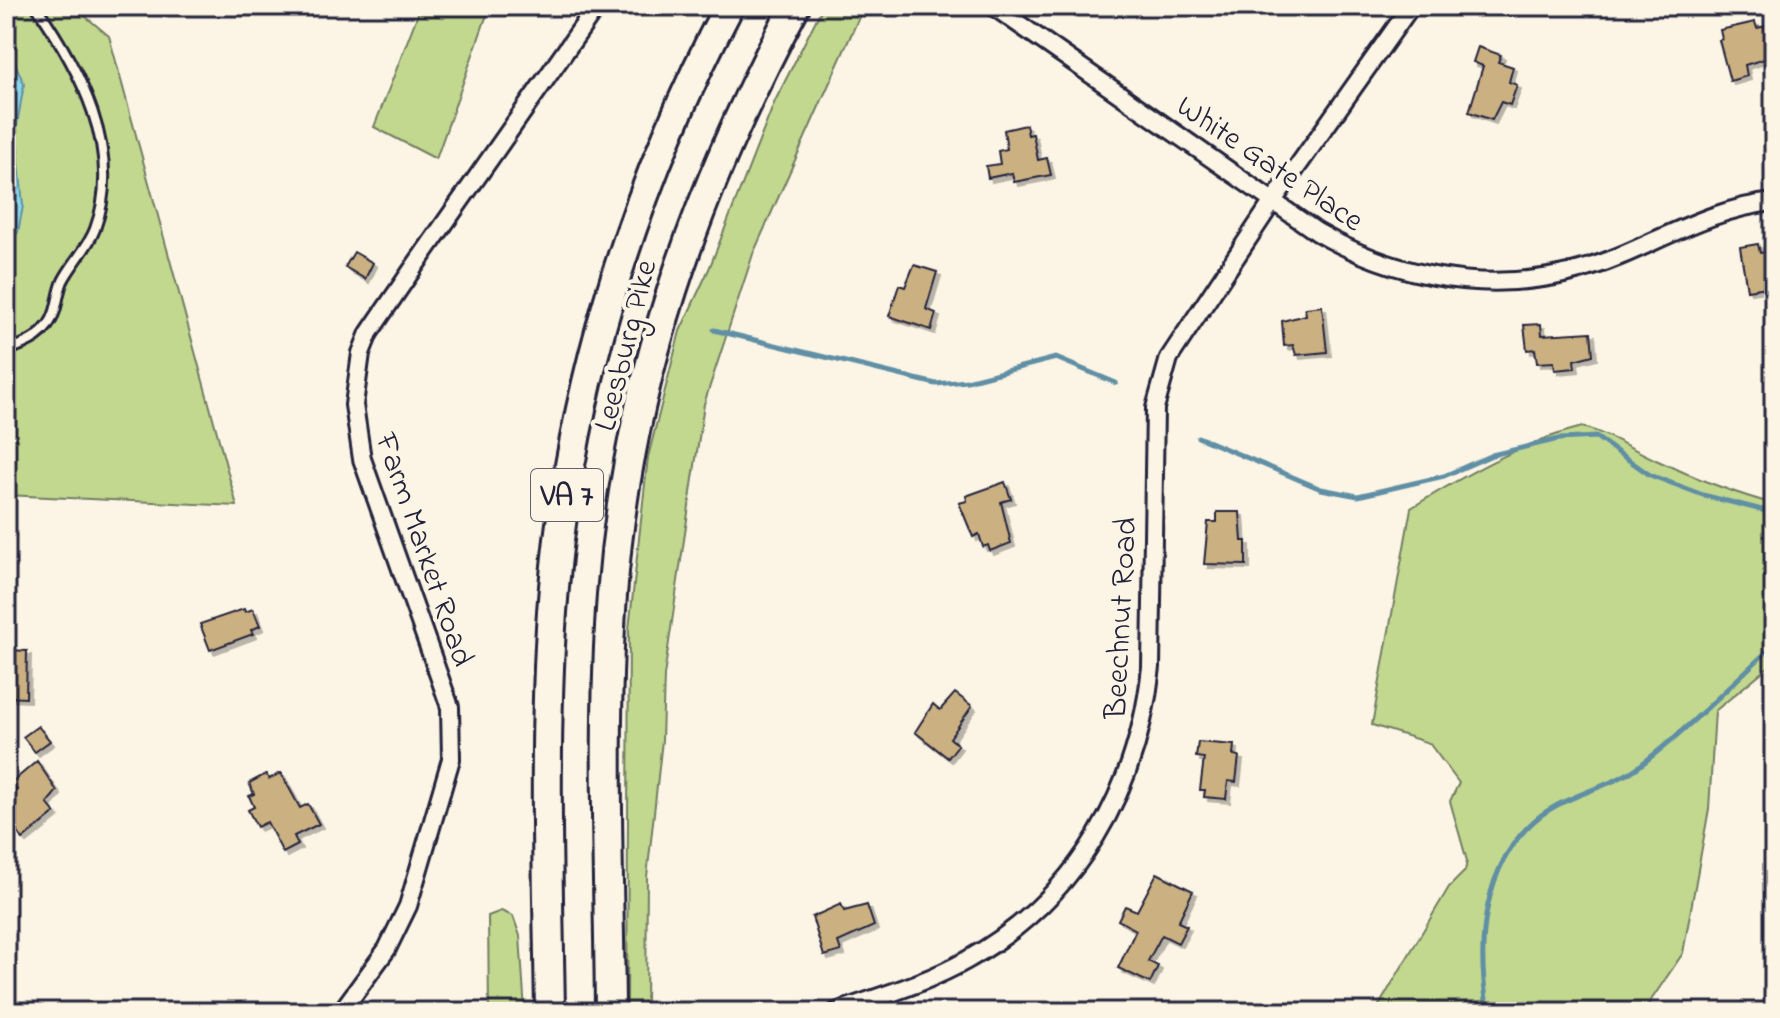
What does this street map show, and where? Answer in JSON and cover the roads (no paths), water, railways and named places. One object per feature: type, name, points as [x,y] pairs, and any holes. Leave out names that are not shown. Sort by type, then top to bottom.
[{"type":"highway","name":"Leesburg Pike","points":[[550,1012],[552,612],[572,461],[612,283],[653,166],[729,6]]},
{"type":"highway","name":"Leesburg Pike","points":[[610,1012],[608,672],[612,593],[627,475],[658,335],[692,224],[735,124],[795,6]]},
{"type":"street","name":"Farm Market Road","points":[[341,1012],[387,949],[408,906],[451,759],[450,707],[362,459],[354,405],[361,353],[369,333],[597,6]]},
{"type":"street","name":"White Gate Place","points":[[993,6],[1317,232],[1371,259],[1432,277],[1497,283],[1562,275],[1593,267],[1708,218],[1774,202]]},
{"type":"street","name":"Beechnut Road","points":[[836,1012],[932,977],[998,941],[1055,892],[1097,838],[1130,771],[1147,704],[1151,667],[1155,408],[1160,381],[1180,336],[1411,6]]},
{"type":"lane","points":[[6,351],[35,340],[54,315],[62,282],[95,228],[103,186],[102,149],[91,104],[36,6]]},
{"type":"water","points":[[6,42],[24,84],[16,130],[23,206],[18,232],[6,248]]},
{"type":"waterway","points":[[714,330],[936,384],[967,381],[1056,358],[1116,383]]},
{"type":"waterway","points":[[1198,437],[1321,489],[1358,496],[1444,476],[1492,455],[1559,439],[1596,437],[1650,475],[1703,495],[1774,513]]},
{"type":"waterway","points":[[1488,1012],[1483,959],[1488,906],[1506,856],[1521,835],[1551,808],[1638,767],[1691,723],[1774,645]]}]
